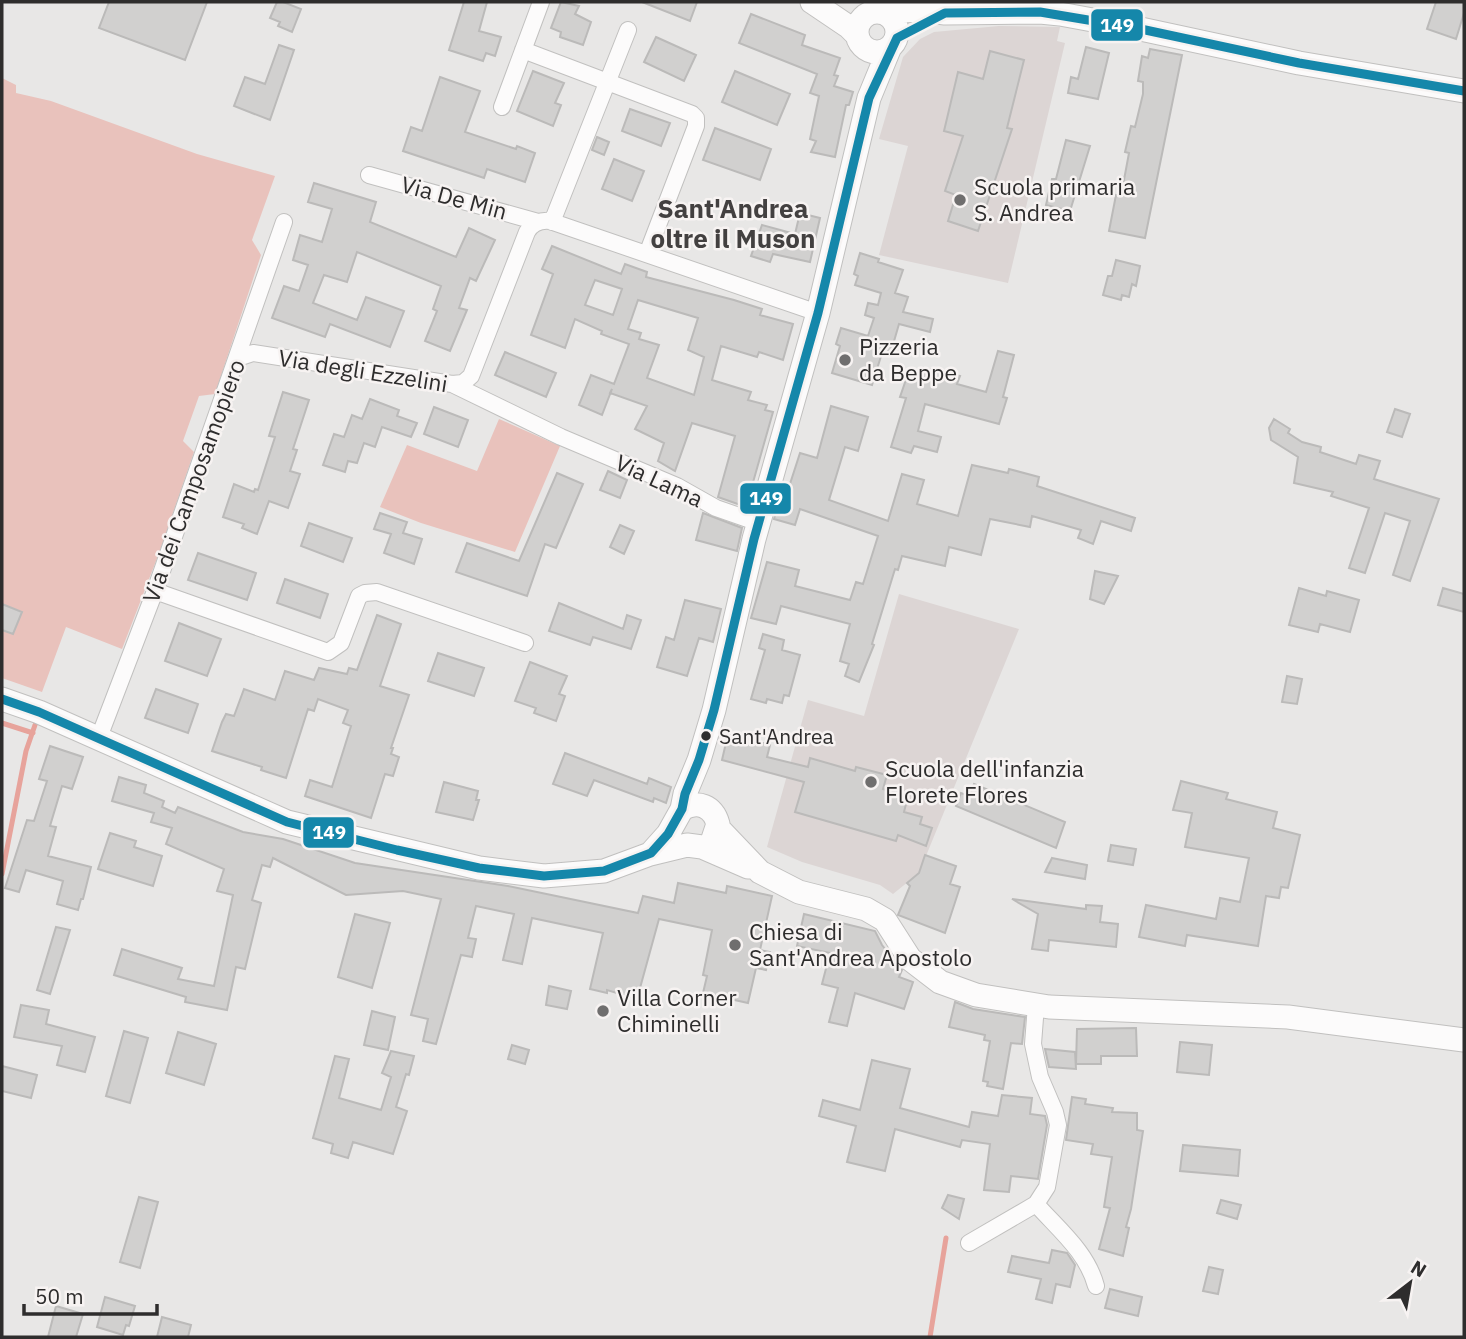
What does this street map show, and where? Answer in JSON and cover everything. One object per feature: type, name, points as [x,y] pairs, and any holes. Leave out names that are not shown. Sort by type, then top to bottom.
[{"type":"street","points":[[502,107],[541,2]]},
{"type":"street","points":[[812,2],[849,27],[869,17],[922,10],[945,13],[1040,12],[1081,17],[1299,63],[1464,91]]},
{"type":"street","points":[[985,2],[1023,13]]},
{"type":"street","points":[[869,17],[879,52],[945,13]]},
{"type":"street","points":[[651,853],[668,834],[678,816],[698,764],[714,710],[759,523],[818,313],[869,98],[894,43],[895,22],[869,17]]},
{"type":"street","points":[[869,17],[869,98]]},
{"type":"street","points":[[452,384],[463,383],[471,376],[607,83],[628,30]]},
{"type":"street","points":[[523,50],[692,114],[697,122],[647,254]]},
{"type":"street","name":"Via De Min","points":[[369,175],[647,254],[818,313]]},
{"type":"street","name":"Via dei Camposamopiero","points":[[98,740],[155,591],[284,222]]},
{"type":"street","name":"Via degli Ezzelini","points":[[238,358],[253,353],[452,384],[561,437]]},
{"type":"street","name":"Via Lama","points":[[561,437],[677,486],[716,508],[759,523]]},
{"type":"street","points":[[155,591],[328,652],[341,643],[359,596],[370,592],[377,592],[525,643]]},
{"type":"street","points":[[2,699],[39,712],[287,822],[480,868],[544,876],[604,871],[651,853],[694,846],[714,838],[714,818],[708,789],[698,764]]},
{"type":"street","points":[[678,816],[699,804],[714,818],[754,868]]},
{"type":"street","points":[[678,816],[677,835],[694,846],[754,868],[799,892],[866,909],[885,920],[909,959],[940,982],[976,995],[1035,1005],[1288,1017],[1464,1040]]},
{"type":"street","points":[[969,1243],[1036,1204],[1047,1187],[1058,1125],[1040,1077],[1033,1044],[1035,1005]]},
{"type":"street","points":[[1036,1204],[1081,1253],[1091,1268],[1096,1286]]},
{"type":"shaded area","name":"Scuola primaria S. Andrea","points":[[999,26],[1060,27],[1057,41],[1065,43],[1008,283],[879,255],[908,146],[879,139],[903,57],[920,39],[934,32]]},
{"type":"shaded area","points":[[2,78],[16,85],[16,93],[51,101],[197,154],[275,176],[252,240],[261,255],[215,394],[199,396],[183,441],[194,452],[122,649],[66,627],[42,692],[2,678]]},
{"type":"shaded area","points":[[499,419],[560,446],[515,552],[421,523],[380,507],[407,445],[477,471]]},
{"type":"shaded area","name":"Scuola dell'infanzia Florete Flores","points":[[899,594],[1019,629],[919,873],[893,894],[880,885],[802,862],[767,847],[808,700],[864,716]]},
{"type":"building","points":[[109,2],[207,2],[185,60],[99,28]]},
{"type":"building","points":[[277,2],[301,9],[292,32],[278,26],[280,22],[270,18]]},
{"type":"building","points":[[464,2],[487,2],[479,31],[501,37],[495,56],[486,53],[483,61],[449,50]]},
{"type":"building","points":[[561,2],[579,6],[575,14],[591,22],[583,45],[560,37],[561,32],[551,28]]},
{"type":"building","points":[[642,2],[697,2],[690,21]]},
{"type":"building","points":[[1436,2],[1464,2],[1464,13],[1456,39],[1427,29]]},
{"type":"building","points":[[751,14],[805,35],[802,45],[840,58],[834,75],[838,76],[834,86],[853,92],[849,105],[846,105],[835,157],[811,152],[816,141],[810,139],[819,96],[810,93],[817,74],[739,43]]},
{"type":"building","points":[[656,37],[696,55],[684,81],[644,62]]},
{"type":"building","points":[[279,45],[294,50],[270,120],[234,106],[245,77],[265,84]]},
{"type":"building","points":[[1086,47],[1109,53],[1098,99],[1068,93],[1071,77],[1078,79]]},
{"type":"building","points":[[1150,49],[1182,55],[1145,238],[1109,231],[1116,195],[1121,196],[1129,153],[1125,152],[1131,126],[1135,127],[1143,94],[1143,82],[1138,81],[1142,56],[1148,58]]},
{"type":"building","points":[[990,51],[1024,60],[1007,128],[1012,129],[978,231],[948,221],[956,195],[945,191],[963,136],[944,131],[958,72],[983,79]]},
{"type":"building","points":[[533,71],[564,83],[555,103],[561,105],[553,126],[517,111]]},
{"type":"building","points":[[735,71],[790,94],[777,125],[722,102]]},
{"type":"building","points":[[440,77],[480,91],[465,132],[535,153],[525,182],[487,169],[484,178],[403,151],[411,127],[422,131]]},
{"type":"building","points":[[630,109],[670,123],[661,146],[622,131]]},
{"type":"building","points":[[715,128],[771,149],[760,180],[703,160]]},
{"type":"building","points":[[597,137],[609,142],[604,155],[592,150]]},
{"type":"building","points":[[1066,140],[1090,146],[1070,211],[1046,205]]},
{"type":"building","points":[[614,159],[644,171],[632,201],[602,189]]},
{"type":"building","points":[[314,183],[376,202],[370,222],[456,257],[469,228],[495,240],[476,281],[470,278],[459,308],[467,310],[450,351],[425,341],[437,311],[433,309],[441,286],[357,252],[347,282],[324,275],[313,303],[357,320],[366,297],[404,311],[390,347],[330,324],[325,337],[272,318],[284,286],[299,291],[308,265],[293,260],[300,235],[322,242],[332,209],[308,202]]},
{"type":"building","points":[[800,213],[820,218],[810,262],[773,254],[770,262],[751,256],[762,225],[795,234]]},
{"type":"building","points":[[552,246],[621,274],[625,264],[647,272],[646,277],[734,300],[762,309],[760,315],[793,324],[783,360],[759,352],[757,357],[721,346],[712,380],[751,392],[748,400],[767,405],[765,410],[773,412],[746,507],[718,497],[735,436],[692,423],[675,471],[658,461],[664,443],[635,429],[647,406],[610,393],[602,415],[579,405],[591,375],[614,384],[629,344],[601,334],[602,331],[575,319],[565,348],[531,335],[553,274],[542,269]],"holes":[[[595,280],[622,289],[613,315],[585,305]],[[638,300],[698,318],[688,350],[704,357],[694,395],[647,378],[659,345],[639,339],[641,333],[628,329]]]},
{"type":"building","points":[[860,253],[903,270],[895,293],[908,297],[903,312],[933,319],[930,332],[899,324],[890,355],[882,353],[872,385],[832,373],[840,346],[836,344],[841,328],[868,336],[874,318],[865,315],[868,303],[878,305],[881,293],[855,285],[858,276],[854,274]]},
{"type":"building","points":[[1116,260],[1140,266],[1136,286],[1132,284],[1129,297],[1122,295],[1121,300],[1103,295]]},
{"type":"building","points":[[998,351],[1014,355],[1003,397],[1007,398],[999,424],[925,404],[918,431],[941,437],[937,452],[914,446],[911,453],[891,447],[906,398],[900,397],[909,371],[922,374],[924,368],[960,376],[957,384],[986,392]]},
{"type":"building","points":[[505,352],[556,373],[546,397],[495,375]]},
{"type":"building","points":[[283,392],[309,400],[293,449],[297,450],[290,471],[300,474],[288,508],[269,501],[257,534],[242,528],[244,524],[223,517],[234,484],[254,492],[255,489],[258,490],[275,437],[269,436]]},
{"type":"building","points":[[370,399],[399,410],[397,416],[417,423],[411,437],[382,427],[375,447],[364,443],[357,463],[348,461],[345,472],[323,465],[334,434],[344,437],[352,415],[362,419]]},
{"type":"building","points":[[831,406],[868,417],[858,451],[845,447],[829,500],[888,521],[902,474],[924,480],[917,504],[958,516],[972,465],[1008,473],[1009,469],[1039,477],[1037,486],[1135,518],[1131,531],[1101,521],[1093,544],[1078,538],[1081,530],[1032,516],[1030,527],[990,519],[981,555],[949,547],[945,566],[902,556],[898,570],[895,569],[872,644],[874,645],[859,682],[845,676],[849,664],[840,661],[850,624],[781,606],[776,624],[751,618],[767,562],[799,570],[795,586],[850,600],[856,582],[863,584],[878,536],[800,509],[795,525],[774,519],[783,489],[788,490],[800,453],[817,458]]},
{"type":"building","points":[[434,407],[468,420],[458,447],[424,434]]},
{"type":"building","points":[[1395,409],[1410,414],[1402,437],[1387,432]]},
{"type":"building","points":[[1274,419],[1290,429],[1288,433],[1302,442],[1321,447],[1320,452],[1356,464],[1359,455],[1380,461],[1374,479],[1439,499],[1410,581],[1393,575],[1410,521],[1385,513],[1365,573],[1349,568],[1369,508],[1331,496],[1333,492],[1294,483],[1298,457],[1271,440],[1269,428]]},
{"type":"building","points":[[608,471],[627,480],[620,498],[600,490]]},
{"type":"building","points":[[557,473],[583,484],[556,548],[545,544],[527,596],[456,572],[467,543],[519,561]]},
{"type":"building","points":[[380,513],[407,522],[403,533],[422,539],[414,564],[384,553],[391,534],[374,529]]},
{"type":"building","points":[[703,513],[742,528],[737,551],[696,540]]},
{"type":"building","points":[[309,523],[352,538],[343,562],[301,546]]},
{"type":"building","points":[[620,525],[634,531],[624,554],[610,547]]},
{"type":"building","points":[[198,553],[256,573],[247,600],[188,580]]},
{"type":"building","points":[[1095,571],[1118,576],[1104,604],[1090,599]]},
{"type":"building","points":[[285,579],[328,594],[320,618],[277,603]]},
{"type":"building","points":[[1299,588],[1326,596],[1327,591],[1359,600],[1350,632],[1320,624],[1318,632],[1289,625]]},
{"type":"building","points":[[1443,588],[1464,594],[1464,612],[1438,605]]},
{"type":"building","points":[[685,600],[721,609],[713,642],[699,638],[687,676],[657,667],[666,637],[674,640]]},
{"type":"building","points":[[559,603],[623,629],[627,615],[641,620],[631,649],[593,637],[590,645],[549,631]]},
{"type":"building","points":[[2,604],[22,612],[13,634],[2,630]]},
{"type":"building","points":[[377,615],[401,624],[380,686],[409,695],[391,748],[391,754],[399,757],[393,776],[385,774],[371,818],[305,796],[310,780],[332,787],[351,726],[343,723],[348,710],[318,699],[314,711],[308,709],[286,778],[261,770],[262,767],[212,751],[226,714],[234,716],[244,689],[275,700],[285,671],[314,680],[319,668],[347,674],[349,668],[357,670]]},
{"type":"building","points":[[179,623],[221,639],[207,676],[165,661]]},
{"type":"building","points":[[763,634],[784,640],[782,650],[800,655],[789,696],[784,695],[782,703],[751,699],[765,650],[759,648]]},
{"type":"building","points":[[438,653],[484,668],[474,696],[428,681]]},
{"type":"building","points":[[530,662],[567,676],[559,694],[565,696],[556,721],[534,713],[536,708],[515,701]]},
{"type":"building","points":[[1287,676],[1302,679],[1297,704],[1282,702]]},
{"type":"building","points":[[156,689],[198,704],[188,733],[145,718]]},
{"type":"building","points":[[728,734],[770,745],[767,757],[808,767],[810,758],[855,771],[856,767],[887,775],[883,789],[908,796],[904,812],[922,817],[920,824],[932,828],[926,846],[898,835],[896,841],[795,812],[804,782],[722,760]]},
{"type":"building","points":[[50,746],[83,757],[72,789],[62,786],[50,826],[56,827],[48,856],[91,867],[78,910],[57,904],[63,881],[26,870],[19,892],[5,888],[27,820],[34,821],[47,781],[39,779]]},
{"type":"building","points":[[565,753],[647,784],[649,778],[671,787],[666,803],[654,798],[653,802],[594,780],[587,796],[553,784]]},
{"type":"building","points":[[119,777],[146,785],[144,793],[164,801],[162,807],[175,813],[178,807],[243,832],[283,839],[355,863],[508,886],[638,913],[643,896],[674,903],[678,883],[726,893],[727,886],[772,896],[760,950],[770,952],[766,970],[756,968],[748,1003],[703,993],[707,976],[703,975],[712,930],[659,919],[637,999],[607,990],[607,993],[590,989],[603,933],[532,918],[522,964],[503,960],[514,914],[476,906],[468,938],[476,939],[472,957],[461,955],[436,1044],[423,1041],[428,1019],[411,1015],[441,899],[403,891],[346,895],[273,858],[270,867],[262,865],[252,900],[261,903],[245,969],[236,967],[227,1010],[185,1002],[186,997],[114,975],[122,949],[182,968],[178,979],[214,986],[233,895],[217,891],[224,869],[166,844],[172,828],[151,822],[154,813],[112,801]]},
{"type":"building","points":[[1181,781],[1228,793],[1226,799],[1277,812],[1273,828],[1300,835],[1288,888],[1281,887],[1279,898],[1266,896],[1258,946],[1187,935],[1185,946],[1139,937],[1146,905],[1216,919],[1220,898],[1240,902],[1249,858],[1185,847],[1192,813],[1173,810]]},
{"type":"building","points":[[444,782],[478,791],[476,800],[479,800],[473,820],[436,812]]},
{"type":"building","points":[[974,784],[1065,822],[1056,848],[956,806],[961,793],[969,796]]},
{"type":"building","points":[[110,833],[136,841],[134,847],[162,856],[153,886],[98,869]]},
{"type":"building","points":[[1111,845],[1136,849],[1133,865],[1108,861]]},
{"type":"building","points":[[925,855],[956,866],[950,884],[960,887],[945,933],[898,915],[910,886],[907,883],[919,873]]},
{"type":"building","points":[[1052,858],[1087,865],[1085,879],[1045,872]]},
{"type":"building","points":[[1012,899],[1086,909],[1086,905],[1102,906],[1100,922],[1118,924],[1116,947],[1049,940],[1048,951],[1032,949],[1038,914]]},
{"type":"building","points":[[355,914],[390,923],[372,988],[338,977]]},
{"type":"building","points":[[804,914],[875,931],[882,945],[902,970],[899,977],[913,982],[904,1009],[855,993],[847,1026],[829,1022],[838,988],[822,984],[830,953],[797,946]]},
{"type":"building","points":[[56,927],[70,930],[50,994],[37,990]]},
{"type":"building","points":[[549,986],[571,991],[567,1009],[546,1005]]},
{"type":"building","points":[[955,1002],[973,1009],[1025,1017],[1022,1044],[1011,1043],[1003,1089],[987,1086],[988,1082],[983,1081],[990,1041],[984,1040],[985,1035],[949,1027]]},
{"type":"building","points":[[21,1005],[49,1010],[46,1024],[95,1037],[85,1072],[57,1065],[62,1046],[14,1037]]},
{"type":"building","points":[[372,1011],[395,1017],[388,1050],[364,1045]]},
{"type":"building","points":[[1136,1028],[1137,1056],[1101,1056],[1101,1064],[1076,1064],[1077,1029]]},
{"type":"building","points":[[124,1031],[148,1038],[130,1103],[106,1096]]},
{"type":"building","points":[[178,1032],[216,1044],[204,1085],[166,1073]]},
{"type":"building","points":[[1180,1042],[1212,1045],[1209,1075],[1177,1072]]},
{"type":"building","points":[[512,1045],[529,1050],[525,1064],[508,1059]]},
{"type":"building","points":[[1045,1049],[1075,1052],[1076,1069],[1049,1067]]},
{"type":"building","points":[[391,1051],[414,1056],[396,1107],[407,1111],[393,1154],[353,1142],[348,1158],[331,1153],[333,1144],[313,1138],[335,1056],[349,1059],[339,1098],[381,1110],[391,1077],[382,1073]]},
{"type":"building","points":[[872,1060],[910,1069],[900,1108],[969,1127],[972,1112],[998,1116],[1002,1095],[1032,1098],[1030,1114],[1045,1116],[1047,1125],[1038,1179],[1011,1176],[1009,1192],[984,1190],[990,1144],[962,1140],[960,1147],[895,1129],[885,1171],[847,1162],[856,1126],[819,1116],[823,1100],[860,1110]]},
{"type":"building","points":[[2,1066],[37,1075],[31,1098],[2,1091]]},
{"type":"building","points":[[1072,1097],[1086,1099],[1085,1104],[1113,1108],[1112,1112],[1137,1113],[1137,1130],[1143,1131],[1123,1256],[1099,1249],[1110,1208],[1104,1207],[1112,1157],[1091,1154],[1093,1144],[1066,1140]]},
{"type":"building","points":[[1183,1145],[1240,1150],[1238,1176],[1180,1171]]},
{"type":"building","points":[[948,1195],[964,1199],[959,1219],[942,1208]]},
{"type":"building","points":[[139,1197],[158,1202],[140,1268],[120,1262]]},
{"type":"building","points":[[1221,1200],[1241,1205],[1237,1219],[1217,1213]]},
{"type":"building","points":[[1052,1250],[1067,1253],[1075,1265],[1070,1287],[1056,1284],[1052,1303],[1036,1299],[1041,1279],[1008,1272],[1012,1256],[1049,1263]]},
{"type":"building","points":[[1209,1267],[1223,1270],[1218,1294],[1203,1291]]},
{"type":"building","points":[[1110,1289],[1142,1297],[1138,1316],[1105,1308]]},
{"type":"building","points":[[105,1297],[135,1306],[129,1326],[126,1325],[123,1335],[97,1327]]},
{"type":"building","points":[[56,1306],[83,1314],[76,1337],[48,1337]]},
{"type":"building","points":[[162,1317],[191,1325],[188,1337],[157,1337]]},
{"type":"waterway","points":[[2,723],[33,733]]},
{"type":"waterway","points":[[2,874],[26,751],[35,725]]},
{"type":"waterway","points":[[930,1337],[946,1238]]},
{"type":"transit line","name":"149","points":[[2,699],[39,712],[287,822],[397,850],[479,868],[544,876],[604,871],[651,853],[668,834],[682,809],[699,760],[714,710],[754,539],[818,313],[869,98],[897,38],[945,13],[1040,12],[1136,28],[1299,63],[1464,91]]},
{"type":"place","name":"Scuola primaria S. Andrea","points":[[960,200]]},
{"type":"place","name":"Pizzeria da Beppe","points":[[845,360]]},
{"type":"place","name":"Sant'Andrea","points":[[706,736]]},
{"type":"place","name":"Scuola dell'infanzia Florete Flores","points":[[871,782]]},
{"type":"place","name":"Chiesa di Sant'Andrea Apostolo","points":[[735,945]]},
{"type":"place","name":"Villa Corner Chiminelli","points":[[603,1011]]},
{"type":"district","name":"Sant'Andrea oltre il Muson","points":[[733,224]]}]
